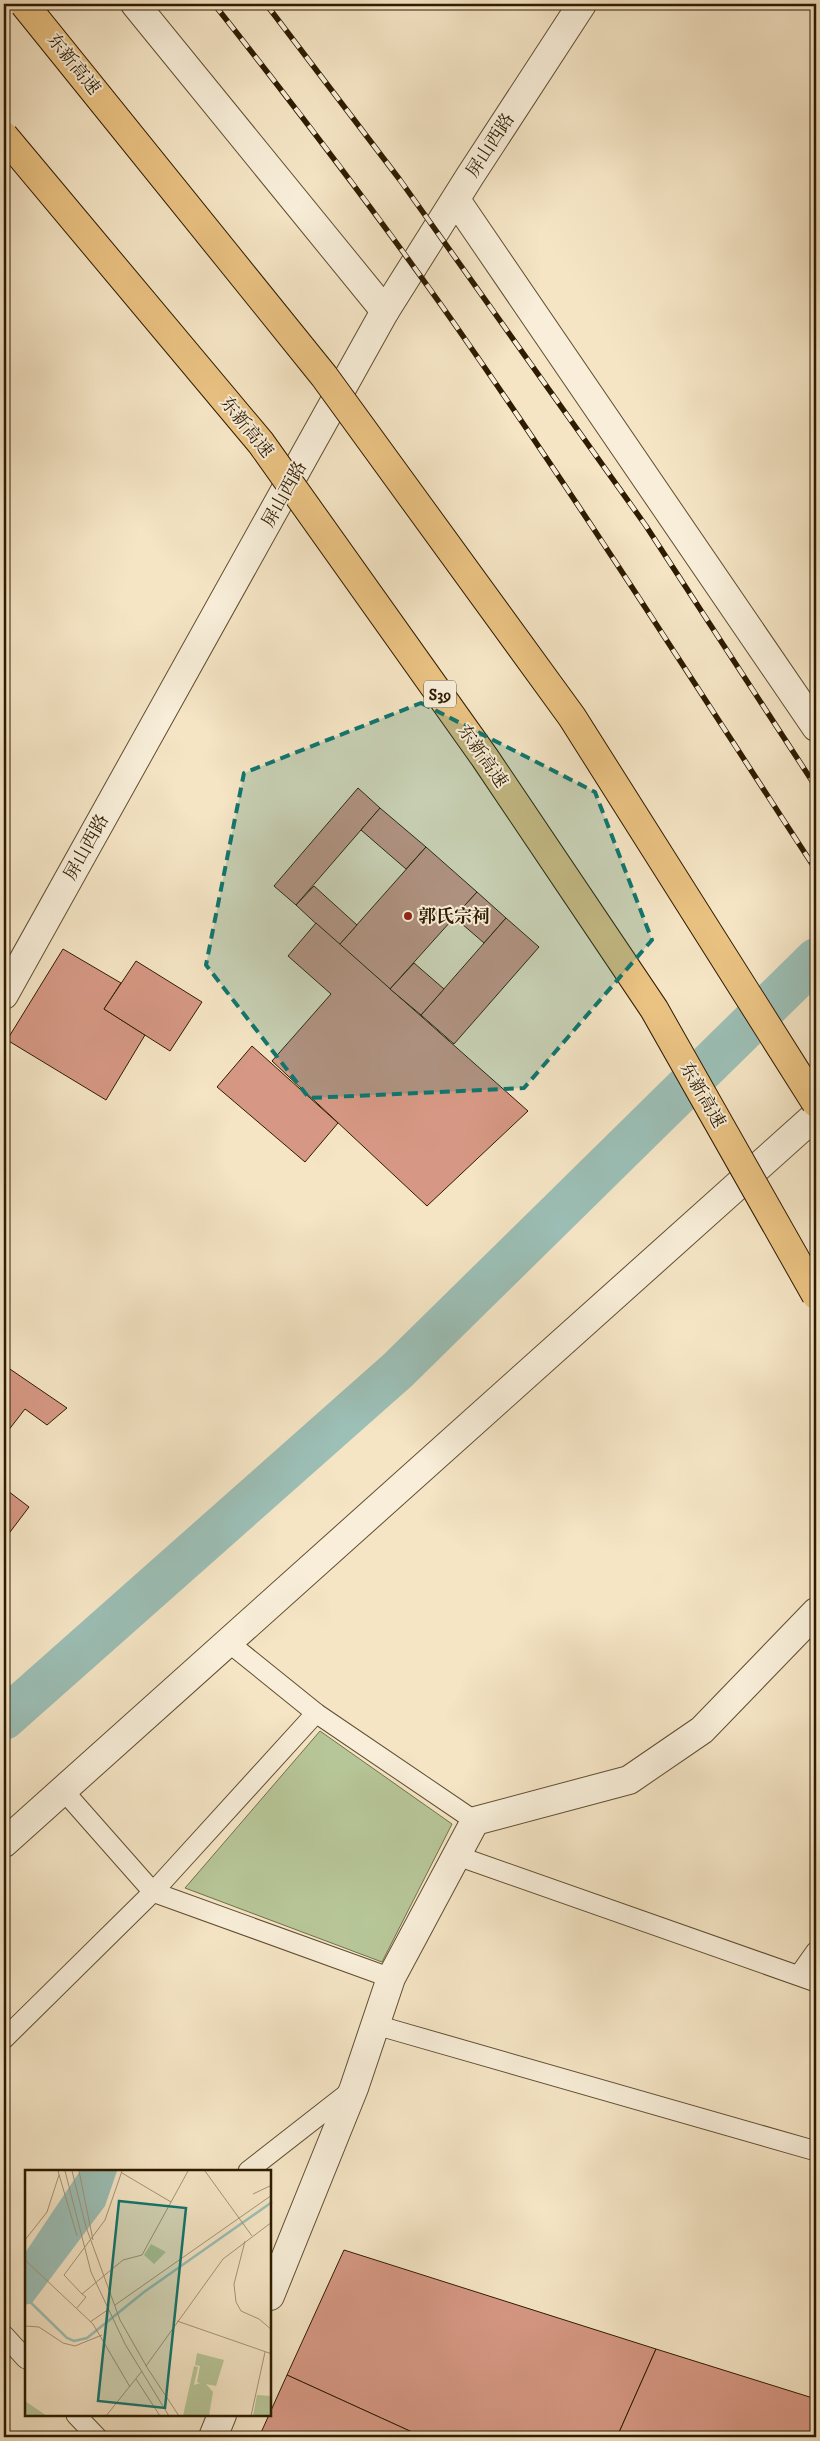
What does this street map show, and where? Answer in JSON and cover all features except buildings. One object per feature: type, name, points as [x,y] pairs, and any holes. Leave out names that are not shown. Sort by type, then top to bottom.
[{"type":"highway","name":"东新高速","points":[[24,4],[324,376],[566,709],[816,1103]]},
{"type":"highway","name":"东新高速","points":[[4,136],[261,443],[485,758],[654,1009],[816,1295]]},
{"type":"street","points":[[135,4],[385,311]]},
{"type":"street","name":"屏山西路","points":[[4,995],[385,311],[582,4]]},
{"type":"street","points":[[456,200],[816,727]]},
{"type":"street","points":[[4,1843],[816,1115]]},
{"type":"street","points":[[271,2294],[354,2088],[391,1978],[475,1821],[629,1780],[702,1730],[816,1612]]},
{"type":"street","points":[[213,2437],[222,2416]]},
{"type":"lane","points":[[228,1642],[316,1713],[475,1821]]},
{"type":"lane","points":[[4,2039],[152,1892],[316,1713]]},
{"type":"lane","points":[[63,1790],[152,1892],[391,1978]]},
{"type":"lane","points":[[456,1855],[808,1979],[816,1951]]},
{"type":"lane","points":[[376,2025],[816,2150]]},
{"type":"lane","points":[[249,2170],[354,2088]]},
{"type":"lane","points":[[4,2335],[24,2352]]},
{"type":"lane","points":[[77,2416],[97,2437]]},
{"type":"highlighted area","points":[[421,703],[595,792],[652,940],[524,1088],[309,1098],[206,965],[244,773]]},
{"type":"green space","points":[[320,1731],[452,1824],[382,1962],[185,1888]]},
{"type":"waterway","points":[[4,1719],[398,1370],[816,959]]},
{"type":"railway","points":[[214,4],[347,176],[474,352],[604,545],[816,870]]},
{"type":"railway","points":[[266,4],[400,180],[646,526],[816,787]]},
{"type":"place","name":"郭氏宗祠","points":[[408,916]]}]
